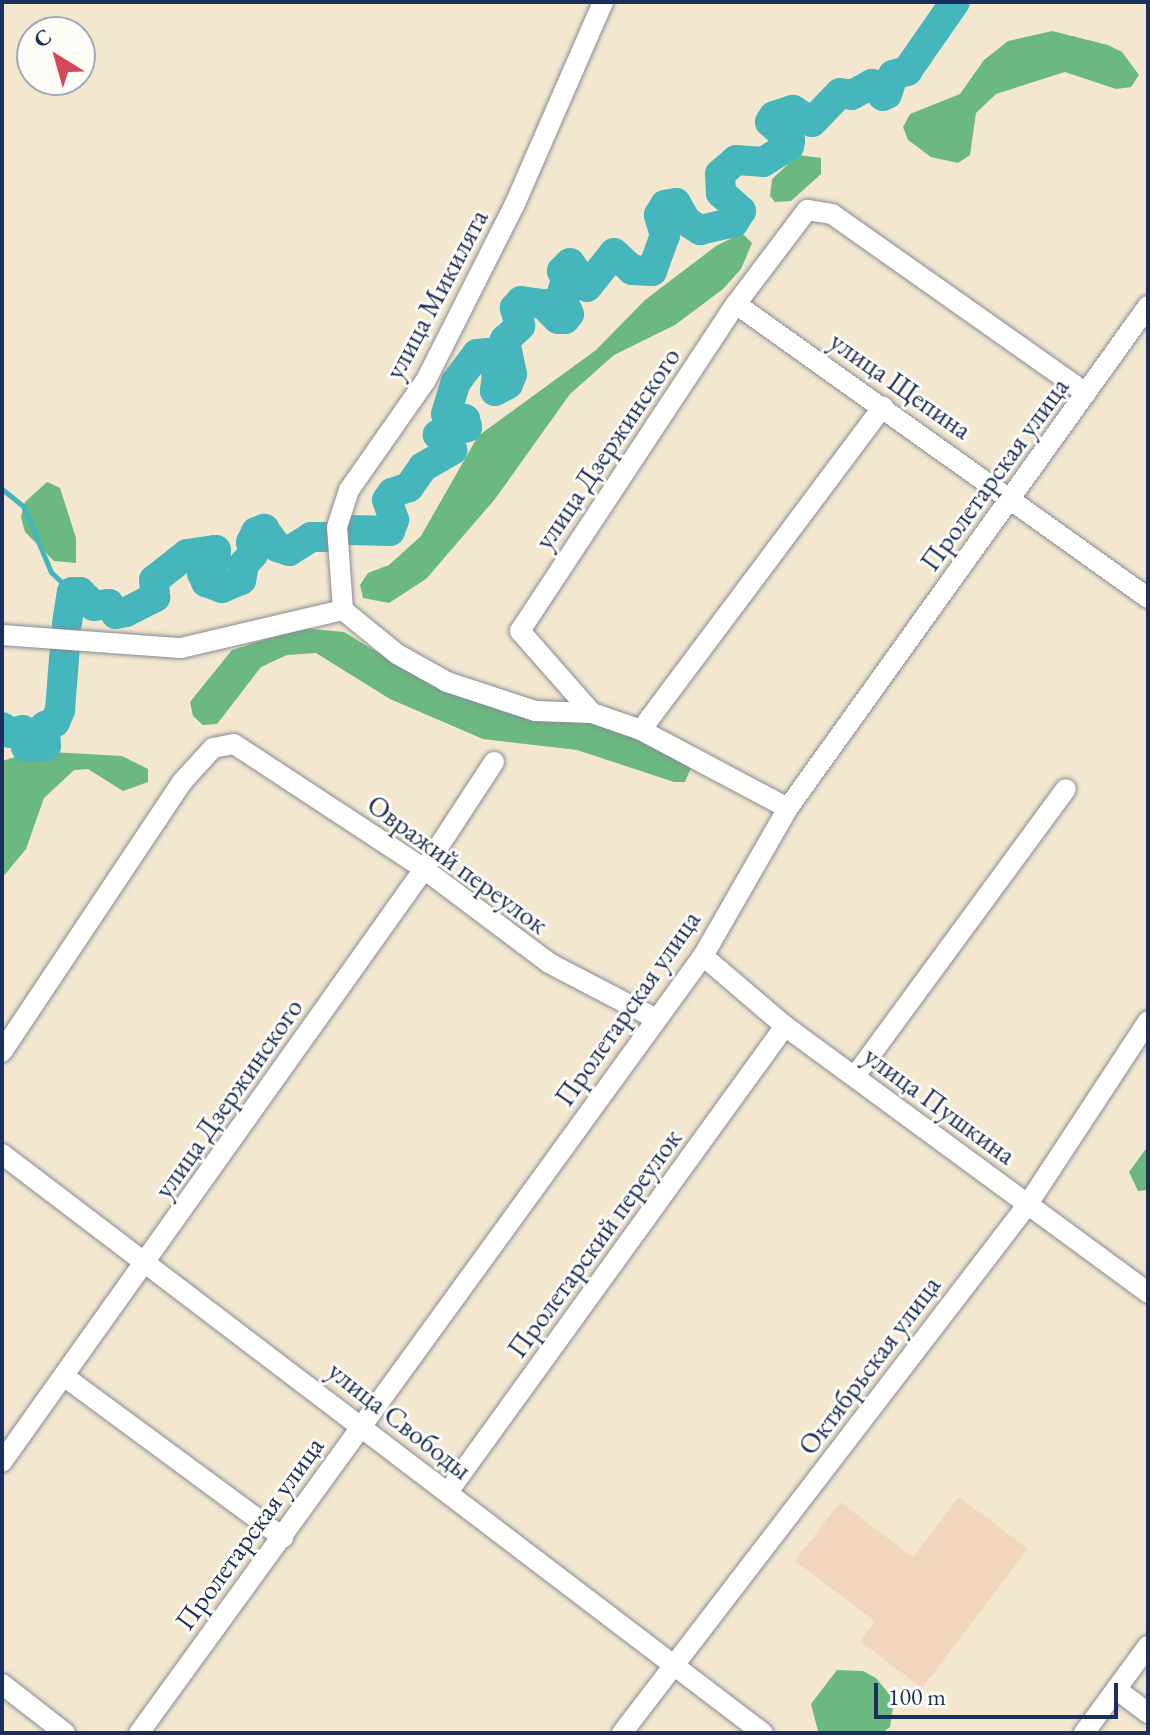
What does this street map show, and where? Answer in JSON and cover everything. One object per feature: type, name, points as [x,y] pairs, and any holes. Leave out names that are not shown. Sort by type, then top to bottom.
[{"type":"street","name":"улица Микилята","points":[[343,610],[337,527],[349,490],[426,380],[514,206],[603,2]]},
{"type":"street","name":"улица Дзержинского","points":[[592,713],[520,631],[736,304],[807,210],[832,214],[1086,393]]},
{"type":"street","name":"улица Щепина","points":[[736,304],[1148,598]]},
{"type":"street","name":"Пролетарская улица","points":[[139,1733],[703,956],[788,808],[1148,306]]},
{"type":"street","points":[[641,730],[883,406]]},
{"type":"street","points":[[2,635],[181,648],[343,610],[397,654],[447,682],[535,711],[592,713],[641,730],[788,808]]},
{"type":"street","name":"Овражий переулок","points":[[2,1052],[182,782],[213,748],[234,744],[424,869],[549,963],[656,1019]]},
{"type":"street","name":"улица Дзержинского","points":[[2,1462],[424,869],[494,762]]},
{"type":"street","points":[[855,1076],[1066,789]]},
{"type":"street","name":"улица Пушкина","points":[[703,956],[785,1026],[1148,1293]]},
{"type":"street","name":"Октябрьская улица","points":[[622,1733],[1028,1204],[1148,1021]]},
{"type":"street","name":"Пролетарский переулок","points":[[448,1492],[785,1026]]},
{"type":"street","name":"улица Свободы","points":[[2,1154],[145,1265],[362,1424],[763,1733]]},
{"type":"street","points":[[65,1377],[283,1538]]},
{"type":"street","points":[[1084,1733],[1148,1646]]},
{"type":"street","points":[[2,1684],[65,1733]]},
{"type":"street","points":[[1116,1689],[1148,1713]]},
{"type":"shaded area","points":[[959,1497],[1028,1549],[922,1688],[860,1641],[875,1621],[795,1561],[840,1502],[913,1557]]},
{"type":"green space","points":[[1052,31],[1108,45],[1122,52],[1139,75],[1131,87],[1116,89],[1065,72],[996,94],[976,113],[970,155],[958,163],[931,157],[908,140],[903,127],[910,114],[960,94],[984,60],[1008,41]]},
{"type":"green space","points":[[798,155],[821,158],[821,174],[791,201],[775,202],[770,196],[772,179]]},
{"type":"green space","points":[[742,233],[752,243],[741,269],[723,289],[675,325],[614,355],[570,394],[495,499],[426,579],[389,603],[363,598],[360,585],[368,573],[389,565],[421,536],[478,436],[596,350],[645,300],[716,246]]},
{"type":"green space","points":[[47,482],[60,488],[76,538],[76,563],[54,561],[25,532],[21,517],[25,502]]},
{"type":"green space","points":[[302,628],[344,632],[421,679],[504,712],[532,719],[585,718],[681,757],[691,768],[685,782],[674,782],[577,750],[483,739],[390,699],[316,653],[287,655],[261,667],[217,724],[203,725],[193,716],[190,702],[232,650]]},
{"type":"green space","points":[[34,751],[122,756],[148,769],[148,782],[123,791],[88,769],[74,770],[44,798],[26,849],[2,878],[2,761]]},
{"type":"green space","points":[[1148,1146],[1148,1190],[1138,1191],[1129,1172]]},
{"type":"green space","points":[[837,1670],[863,1671],[876,1678],[894,1700],[890,1727],[882,1733],[818,1731],[811,1704]]},
{"type":"waterway","points":[[350,530],[390,531],[394,520],[387,500],[392,493],[409,487],[423,467],[452,450],[438,435],[467,427],[465,419],[454,422],[446,414],[456,382],[477,354],[489,353],[497,374],[495,391],[508,384],[512,374],[505,340],[520,326],[515,308],[521,301],[543,304],[558,319],[565,319],[569,314],[561,296],[566,280],[562,271],[570,263],[587,287],[614,253],[632,270],[652,271],[665,236],[659,215],[665,205],[676,203],[686,221],[700,230],[734,222],[741,211],[721,193],[720,174],[736,160],[763,162],[789,146],[790,140],[770,122],[774,116],[793,110],[812,122],[840,93],[852,95],[872,84],[883,96],[887,94],[893,75],[907,71],[955,2]]},
{"type":"waterway","points":[[2,489],[23,506],[51,572],[72,592]]},
{"type":"waterway","points":[[67,623],[72,592],[80,592],[94,606],[109,604],[116,614],[126,612],[155,597],[154,580],[187,554],[216,550],[216,559],[202,573],[206,582],[222,588],[241,580],[244,564],[253,554],[251,542],[256,532],[264,529],[277,547],[289,551],[311,537],[330,537]]},
{"type":"waterway","points":[[2,727],[10,733],[23,730],[26,747],[46,746],[45,726],[55,722],[60,710],[65,646]]}]
